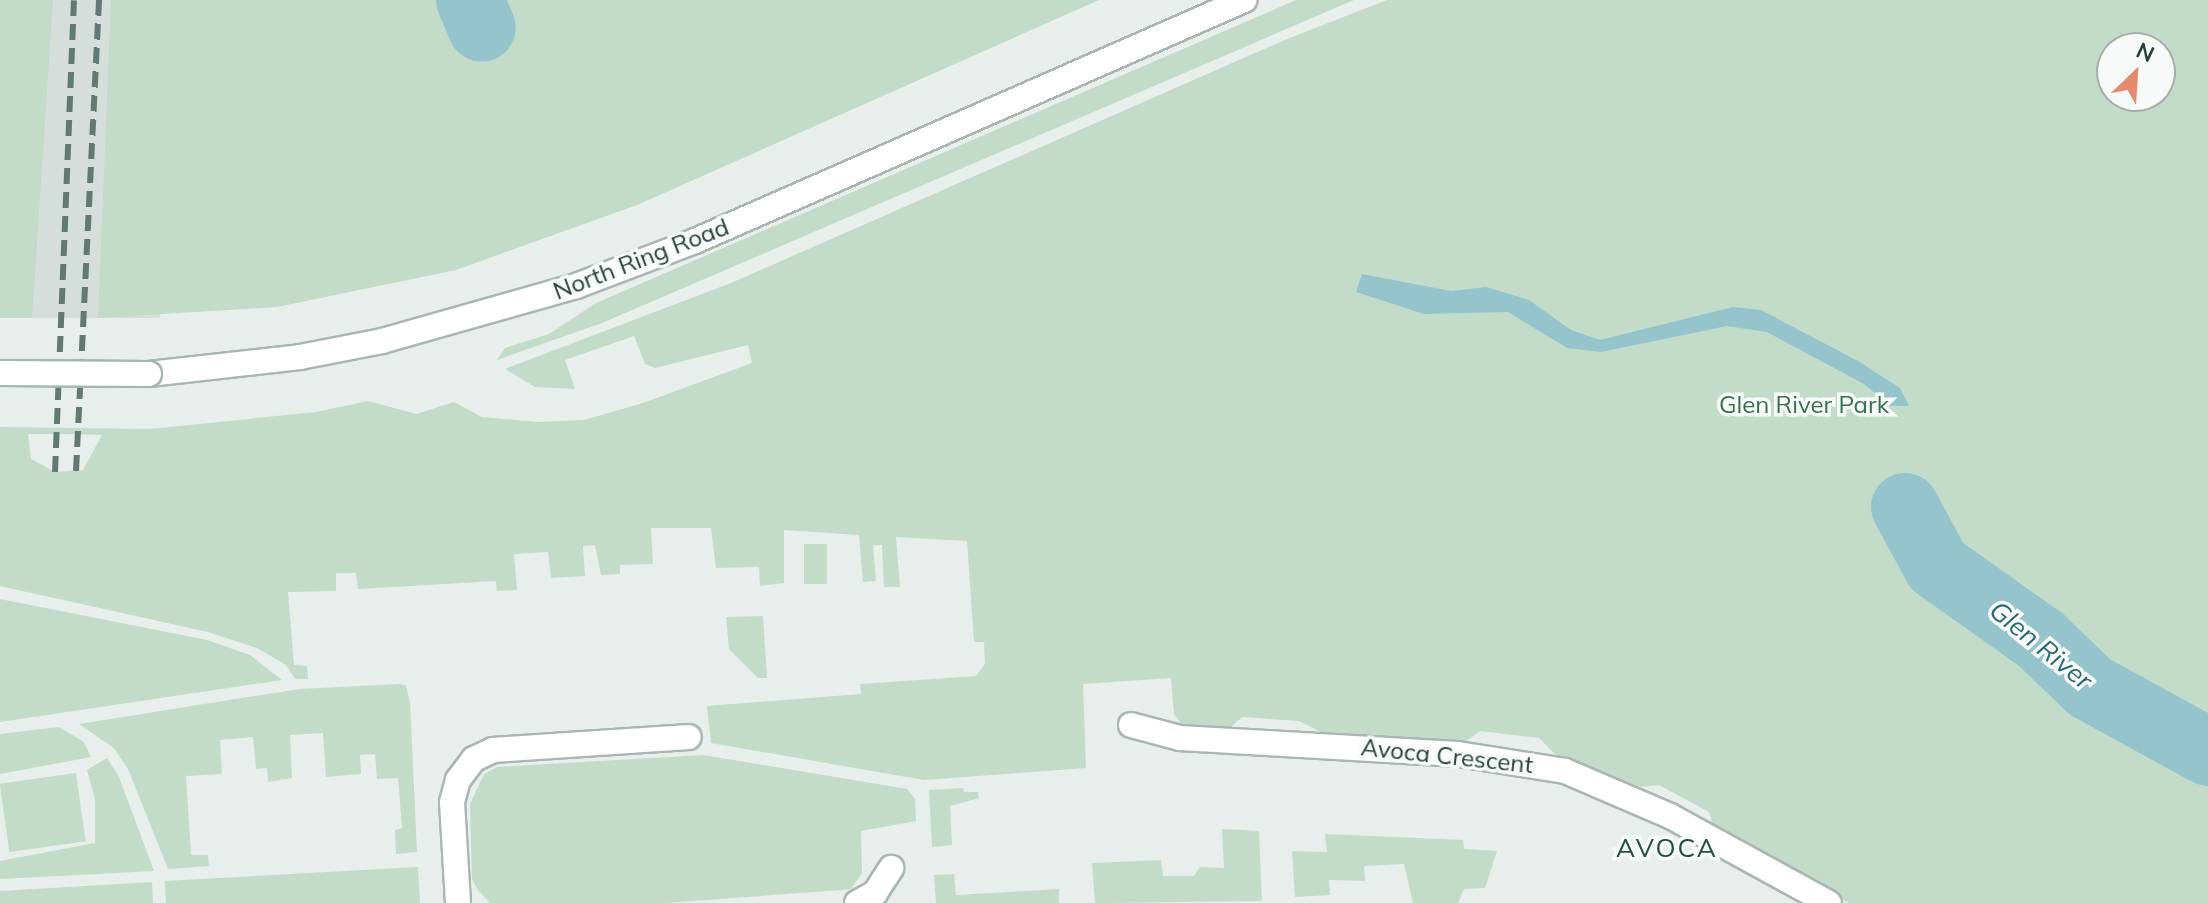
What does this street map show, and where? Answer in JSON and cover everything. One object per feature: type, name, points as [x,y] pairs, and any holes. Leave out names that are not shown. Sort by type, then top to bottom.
[{"type":"main road","name":"North Ring Road","points":[[0,373],[149,374],[300,357],[382,341],[576,286],[695,241],[1244,0]]},
{"type":"main road","name":"Avoca Crescent","points":[[1131,725],[1180,738],[1458,754],[1565,771],[1670,816],[1829,903]]},
{"type":"main road","points":[[458,903],[452,802],[458,780],[474,759],[493,750],[689,737]]},
{"type":"main road","points":[[857,903],[875,893],[891,868]]},
{"type":"shaded area","points":[[0,0],[160,0],[160,318],[0,318]]},
{"type":"green space","points":[[0,0],[53,0],[32,318],[0,318]]},
{"type":"green space","points":[[111,0],[1099,0],[637,205],[456,270],[277,307],[98,318]]},
{"type":"green space","points":[[1296,0],[1354,0],[602,323],[497,360],[505,348],[549,334],[596,303]]},
{"type":"green space","name":"Glen River Park","points":[[1387,0],[2208,0],[2208,903],[1849,903],[1713,825],[1709,812],[1659,785],[1641,787],[1555,754],[1539,738],[1480,731],[1466,741],[1321,732],[1299,721],[1242,717],[1228,730],[1181,724],[1174,714],[1171,678],[1083,684],[1086,768],[924,780],[711,743],[707,706],[861,694],[860,684],[976,676],[985,664],[984,642],[974,642],[967,541],[896,537],[900,587],[884,587],[882,545],[873,545],[876,581],[863,582],[859,535],[784,530],[784,583],[760,586],[759,567],[716,568],[711,528],[651,528],[653,564],[620,565],[620,574],[601,575],[595,545],[583,546],[585,576],[551,578],[548,552],[514,554],[517,590],[497,591],[496,581],[358,589],[356,573],[336,573],[336,591],[288,592],[294,665],[307,666],[308,679],[295,679],[286,665],[257,648],[208,632],[0,586],[0,427],[150,429],[316,412],[368,401],[416,414],[454,402],[482,417],[538,422],[584,420],[643,403],[752,363],[748,345],[655,368],[645,364],[634,336],[565,360],[575,389],[535,387],[505,369],[731,283],[1287,39]],"holes":[[[28,434],[102,435],[83,470],[55,472],[31,459]]]},
{"type":"green space","points":[[804,544],[827,544],[827,584],[804,584]]},
{"type":"green space","points":[[0,599],[207,640],[250,655],[282,680],[0,722]]},
{"type":"green space","points":[[763,616],[767,678],[758,678],[729,649],[726,617]]},
{"type":"green space","points":[[406,686],[410,702],[417,852],[396,854],[395,830],[402,828],[398,778],[377,779],[375,754],[360,755],[361,774],[326,777],[323,733],[290,735],[292,778],[268,782],[267,768],[256,769],[253,737],[220,740],[222,774],[186,776],[191,855],[208,855],[209,866],[168,869],[128,769],[114,748],[79,724],[299,689]]},
{"type":"green space","points":[[59,727],[84,742],[91,757],[0,774],[0,734]]},
{"type":"green space","points":[[703,755],[907,789],[915,799],[916,821],[861,831],[862,873],[851,889],[666,903],[490,903],[478,890],[472,879],[470,804],[484,774],[497,767]]},
{"type":"green space","points":[[107,758],[119,777],[154,871],[0,879],[0,861],[95,843],[95,799],[87,770]]},
{"type":"green space","points":[[76,773],[86,841],[9,852],[0,784]]},
{"type":"green space","points":[[963,788],[964,792],[978,792],[979,798],[950,806],[952,845],[932,847],[929,790]]},
{"type":"green space","points":[[1222,829],[1259,831],[1262,901],[1095,903],[1092,863],[1161,860],[1163,876],[1194,876],[1200,867],[1224,868]]},
{"type":"green space","points":[[1325,834],[1463,840],[1464,849],[1497,851],[1485,888],[1464,889],[1458,903],[1413,903],[1404,864],[1364,866],[1365,881],[1329,880],[1330,895],[1295,897],[1292,851],[1327,852]]},
{"type":"green space","points":[[418,867],[420,903],[166,903],[165,881]]},
{"type":"green space","points":[[954,874],[956,895],[1059,889],[1059,903],[936,903],[934,875]]},
{"type":"green space","points":[[152,882],[153,903],[0,903],[0,891]]},
{"type":"water","points":[[1362,274],[1451,291],[1486,287],[1529,300],[1571,330],[1600,340],[1733,307],[1761,310],[1858,361],[1900,388],[1909,406],[1890,406],[1864,384],[1767,332],[1727,326],[1601,352],[1567,348],[1508,312],[1424,314],[1356,292]]},
{"type":"waterway","name":"Glen River","points":[[470,0],[482,28]]},
{"type":"waterway","name":"Glen River","points":[[1905,507],[1937,566],[2041,640],[2090,687],[2208,752]]},
{"type":"railway","points":[[55,472],[74,0]]},
{"type":"railway","points":[[76,471],[99,0]]},
{"type":"district","name":"AVOCA","points":[[1667,848]]}]
